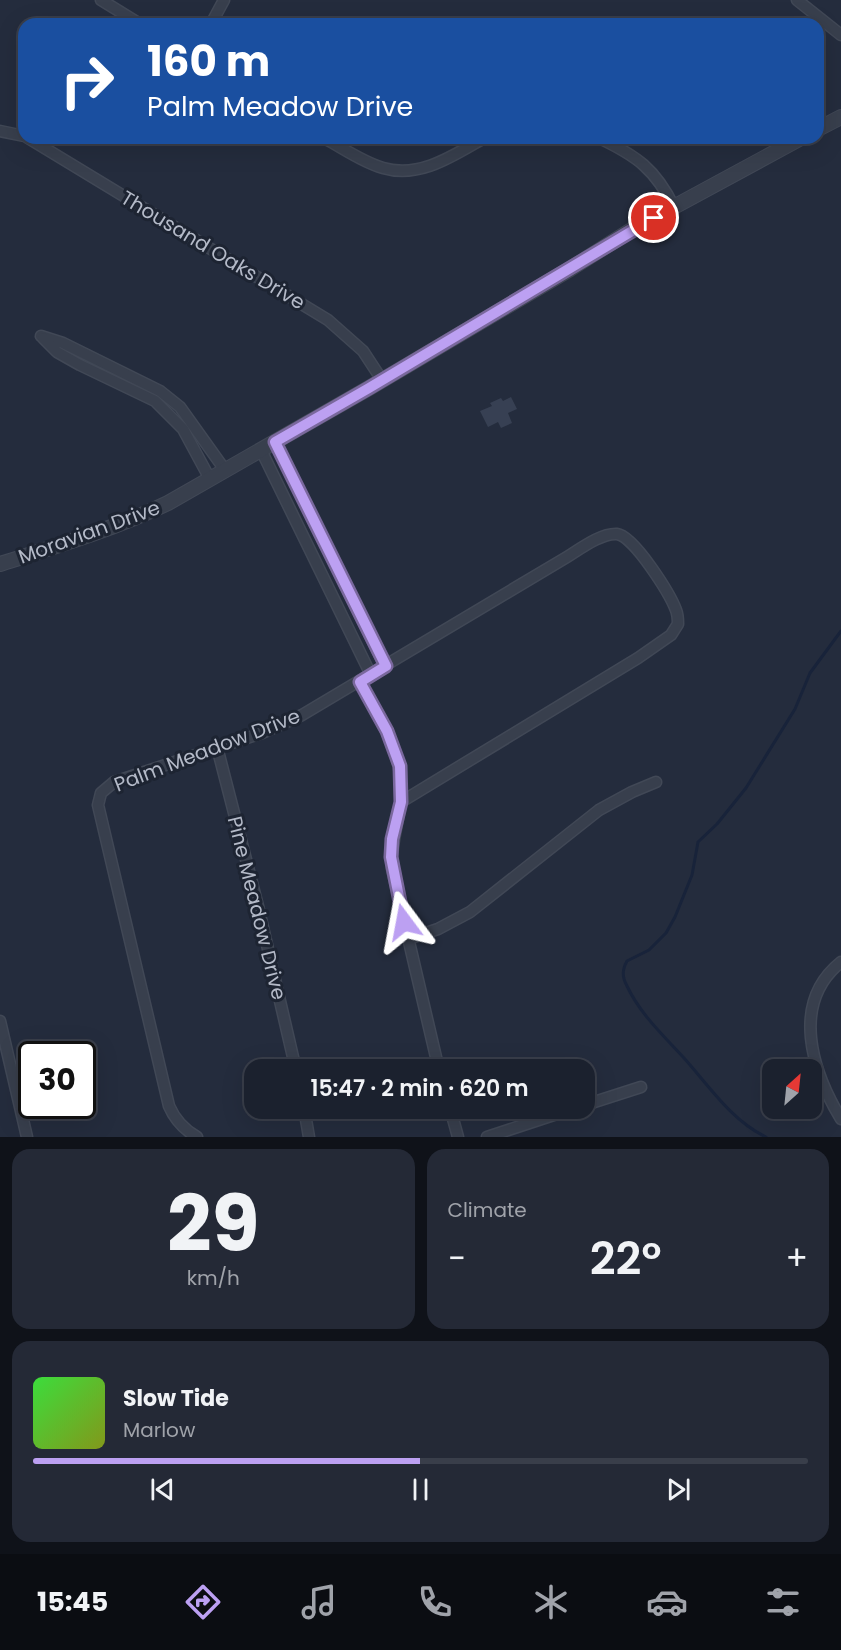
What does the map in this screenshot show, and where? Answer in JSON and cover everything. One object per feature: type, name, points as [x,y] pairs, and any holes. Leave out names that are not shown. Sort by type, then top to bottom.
[{"type":"street","points":[[101,0],[130,18]]},
{"type":"street","points":[[214,18],[224,0]]},
{"type":"street","points":[[797,0],[820,18]]},
{"type":"street","points":[[824,21],[841,35]]},
{"type":"street","points":[[824,126],[841,117]]},
{"type":"street","name":"Thousand Oaks Drive","points":[[0,131],[18,135]]},
{"type":"street","name":"Thousand Oaks Drive","points":[[38,144],[328,320],[363,351],[382,380]]},
{"type":"street","points":[[335,144],[374,165],[404,170],[436,164],[473,144]]},
{"type":"street","points":[[611,144],[646,165],[658,179],[674,207]]},
{"type":"street","name":"Moravian Drive","points":[[0,564],[144,514],[210,479],[382,380],[633,229],[790,144]]},
{"type":"street","points":[[210,479],[183,429],[155,401],[132,390],[97,367],[139,380],[160,391],[180,407],[225,470]]},
{"type":"street","points":[[132,390],[139,380]]},
{"type":"street","points":[[190,440],[201,435]]},
{"type":"street","points":[[275,442],[386,666]]},
{"type":"street","points":[[261,450],[371,675]]},
{"type":"street","name":"Palm Meadow Drive","points":[[193,1135],[176,1120],[169,1106],[98,805],[101,793],[114,782],[279,726],[360,682],[567,556],[606,536],[621,535],[639,550],[676,609],[678,624],[671,635],[638,658],[401,802]]},
{"type":"street","points":[[316,563],[331,556]]},
{"type":"street","points":[[360,682],[387,731],[399,759],[402,780],[401,802],[392,839],[391,857],[436,1059]]},
{"type":"street","name":"Pine Meadow Drive","points":[[217,747],[258,906],[293,1059]]},
{"type":"street","points":[[408,939],[444,926],[470,912],[600,810],[656,782]]},
{"type":"street","points":[[841,962],[828,973],[816,993],[811,1008],[810,1038],[815,1061],[826,1090],[841,1119]]},
{"type":"street","points":[[0,1021],[27,1137]]},
{"type":"street","points":[[595,1102],[642,1087]]},
{"type":"street","points":[[306,1119],[309,1137]]},
{"type":"street","points":[[453,1119],[458,1137]]},
{"type":"street","points":[[487,1137],[542,1119]]},
{"type":"building","points":[[511,397],[517,409],[508,413],[512,423],[501,428],[498,422],[488,427],[480,411],[492,406],[490,403],[501,398],[503,401]]},
{"type":"waterway","points":[[766,1137],[742,1122],[653,1024],[632,996],[624,980],[623,970],[627,961],[649,950],[666,933],[692,875],[698,842],[717,824],[746,788],[795,709],[810,673],[841,631]]},
{"type":"route","points":[[404,922],[391,857],[392,839],[401,802],[402,780],[399,759],[387,731],[360,682],[386,666],[275,442],[654,218]]}]
